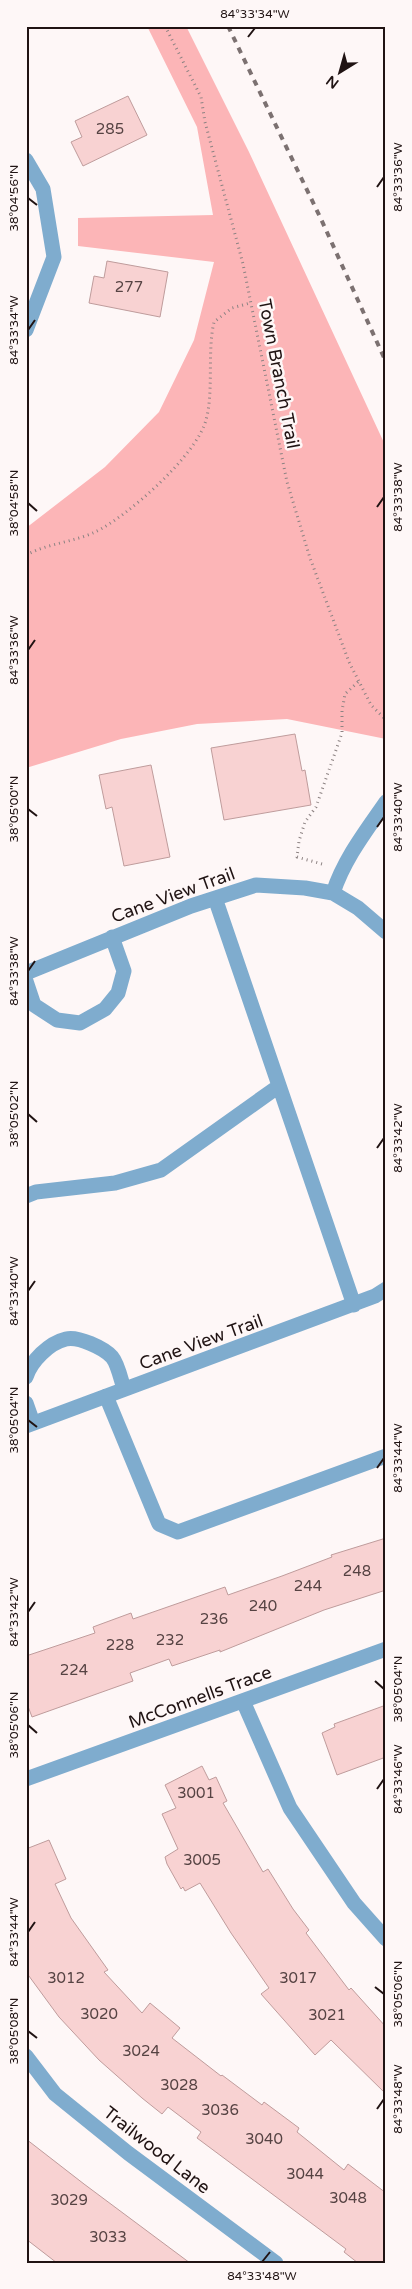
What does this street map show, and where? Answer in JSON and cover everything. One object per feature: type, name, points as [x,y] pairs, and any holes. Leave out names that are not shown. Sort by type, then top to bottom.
[{"type":"street","points":[[26,160],[43,189],[54,257],[26,330]]},
{"type":"street","points":[[333,893],[343,868],[355,846],[386,802]]},
{"type":"street","name":"Cane View Trail","points":[[26,972],[215,898],[256,885],[306,888],[333,893],[358,908],[386,932]]},
{"type":"street","points":[[215,898],[354,1305]]},
{"type":"street","points":[[26,981],[34,1006],[57,1020],[80,1023],[104,1009],[118,992],[124,971],[112,937]]},
{"type":"street","points":[[26,1196],[36,1192],[115,1183],[161,1170],[279,1086]]},
{"type":"street","name":"Cane View Trail","points":[[29,1425],[354,1305],[386,1289]]},
{"type":"street","points":[[26,1378],[29,1369],[42,1353],[67,1339],[89,1342],[112,1357],[124,1390]]},
{"type":"street","points":[[106,1396],[160,1524],[178,1532],[386,1456]]},
{"type":"street","points":[[26,1403],[29,1425]]},
{"type":"street","name":"McConnells Trace","points":[[26,1779],[386,1649]]},
{"type":"street","points":[[243,1701],[290,1808],[354,1903],[386,1939]]},
{"type":"street","name":"Trailwood Lane","points":[[26,2056],[55,2094],[128,2153],[276,2263]]},
{"type":"path","name":"Town Branch Trail","points":[[165,26],[201,97],[205,122],[243,264],[287,482],[310,558],[349,662],[371,705],[386,720]]},
{"type":"path","points":[[26,555],[42,547],[93,534],[110,524],[144,498],[181,460],[196,442],[206,420],[214,322],[232,308],[250,303]]},
{"type":"path","points":[[343,868],[297,857],[299,841],[305,822],[316,807],[342,733],[342,711],[345,694],[359,681]]},
{"type":"shaded area","points":[[147,26],[186,26],[249,152],[386,447],[386,739],[287,719],[197,724],[121,739],[26,768],[26,528],[105,467],[159,412],[194,340],[214,262],[78,246],[78,218],[213,215],[197,127]]},
{"type":"building","points":[[128,96],[147,135],[83,166],[71,142],[82,137],[75,121]]},
{"type":"building","points":[[107,261],[168,272],[160,317],[89,303],[94,276],[104,278]]},
{"type":"building","points":[[295,734],[302,771],[305,770],[311,805],[224,820],[211,748]]},
{"type":"building","points":[[151,765],[170,857],[124,866],[112,807],[106,809],[99,775]]},
{"type":"building","points":[[386,1538],[386,1590],[324,1610],[220,1652],[220,1650],[172,1666],[169,1659],[130,1673],[133,1681],[32,1717],[26,1701],[26,1656],[95,1633],[93,1627],[131,1613],[133,1619],[225,1587],[228,1595],[332,1557],[331,1555]]},
{"type":"building","points":[[386,1705],[386,1757],[337,1775],[322,1733],[335,1727],[334,1724]]},
{"type":"building","points":[[202,1766],[209,1780],[216,1777],[227,1801],[223,1803],[263,1872],[268,1869],[293,1909],[309,1930],[306,1933],[349,1990],[351,1988],[386,2027],[386,2094],[331,2040],[315,2055],[261,1994],[269,1988],[231,1933],[200,1883],[185,1891],[183,1887],[181,1889],[165,1857],[178,1849],[162,1814],[176,1808],[165,1785]]},
{"type":"building","points":[[49,1840],[66,1879],[55,1884],[71,1918],[108,1970],[104,1972],[142,2013],[150,2003],[180,2028],[172,2038],[221,2076],[262,2105],[264,2102],[299,2128],[297,2132],[344,2170],[348,2164],[386,2193],[386,2263],[358,2263],[344,2252],[346,2249],[197,2138],[201,2132],[168,2107],[162,2114],[142,2098],[99,2060],[59,2017],[26,1972],[26,1849]]},
{"type":"building","points":[[26,2139],[190,2263],[57,2263],[26,2239]]},
{"type":"railway","points":[[228,26],[321,219],[386,362]]}]
